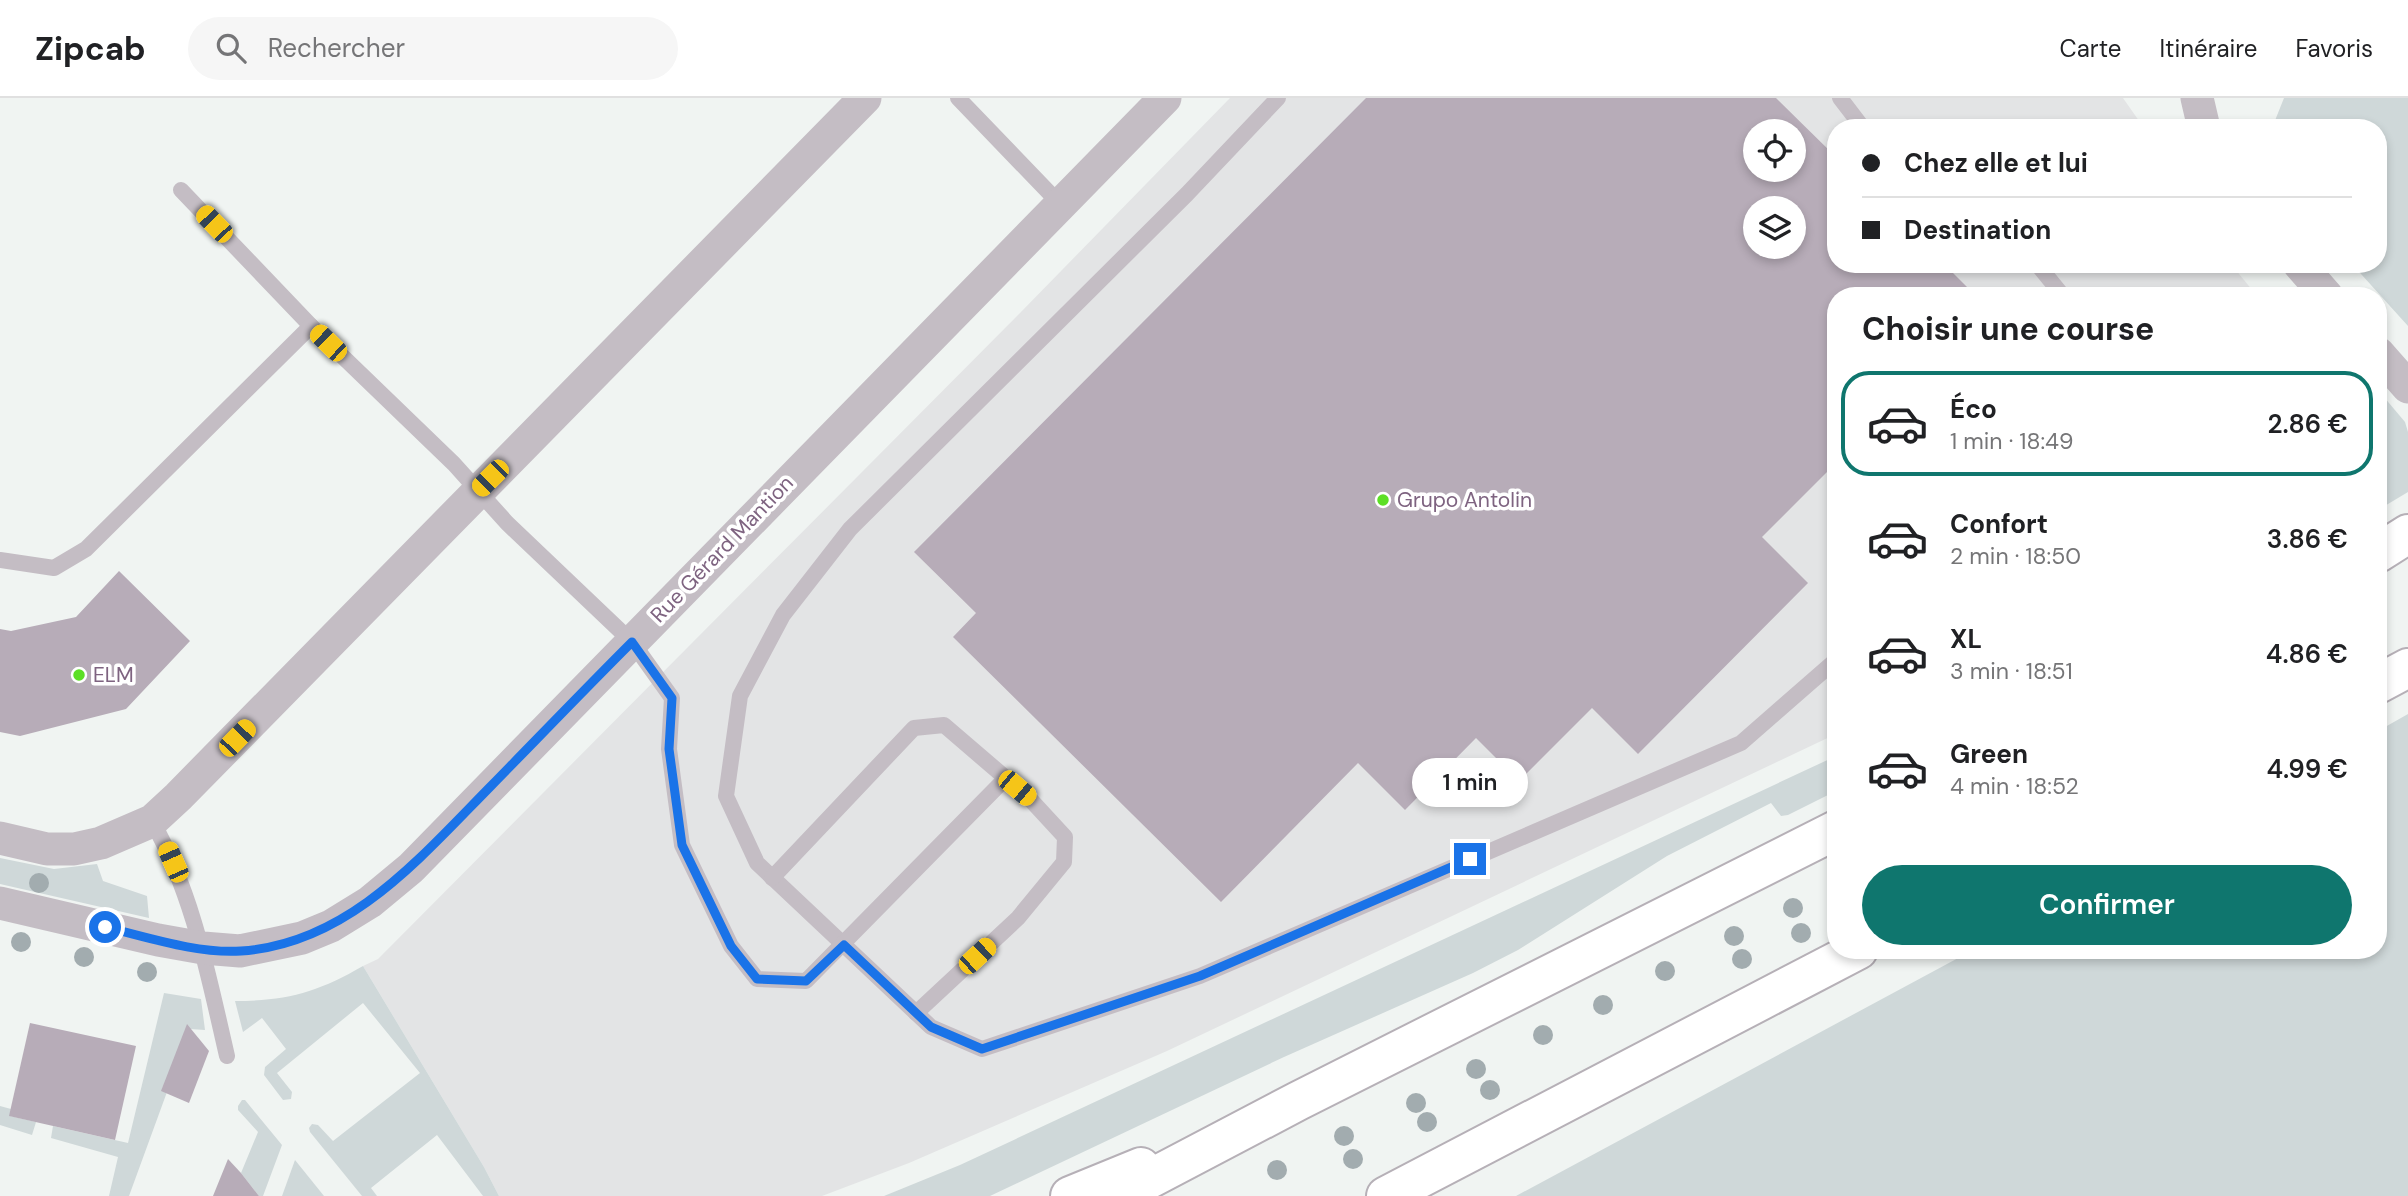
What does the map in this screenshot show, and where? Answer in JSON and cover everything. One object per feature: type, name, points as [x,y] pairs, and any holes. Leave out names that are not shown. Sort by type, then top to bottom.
[{"type":"highway","points":[[2387,547],[2408,534]]},
{"type":"highway","points":[[2387,679],[2408,667]]},
{"type":"highway","points":[[1117,1196],[1298,1101],[1827,835]]},
{"type":"highway","points":[[1386,1196],[1841,959]]},
{"type":"highway","points":[[1070,1196],[1298,1101]]},
{"type":"street","points":[[0,838],[47,849],[74,849],[101,843],[152,821],[865,98]]},
{"type":"street","name":"Rue Gérard Mantion","points":[[0,903],[202,948],[240,951],[302,938],[331,926],[370,902],[411,868],[1165,98]]},
{"type":"street","points":[[2197,98],[2202,119]]},
{"type":"street","points":[[2307,273],[2319,287]]},
{"type":"street","points":[[2387,363],[2408,387]]},
{"type":"lane","points":[[958,98],[1060,204]]},
{"type":"lane","points":[[1278,98],[1177,204],[850,529],[783,615],[740,696],[726,796],[757,863],[931,1027],[982,1049],[1200,976],[1741,743],[1827,668]]},
{"type":"lane","points":[[1840,98],[1856,119]]},
{"type":"lane","points":[[181,190],[311,326],[479,489],[507,523],[632,642],[672,698],[669,749],[682,845],[731,946],[757,979],[806,981],[1006,778]]},
{"type":"lane","points":[[2044,273],[2056,287]]},
{"type":"lane","points":[[0,560],[54,568],[86,549],[311,326]]},
{"type":"lane","points":[[772,878],[914,728],[944,725],[1029,798],[1065,837],[1064,862],[1018,918],[916,1013]]},
{"type":"lane","points":[[152,821],[180,877],[202,948],[226,1056]]},
{"type":"shaded area","points":[[1230,98],[2123,98],[2138,119],[1827,119],[1827,273],[2238,273],[2250,287],[1827,287],[1827,738],[1167,1051],[909,1163],[822,1196],[499,1196],[363,966],[378,959]]},
{"type":"shaded area","points":[[2284,98],[2408,98],[2408,326],[2387,303],[2387,287],[2373,287],[2360,273],[2387,273],[2387,119],[2276,119]]},
{"type":"shaded area","points":[[2387,401],[2405,422],[2408,432],[2408,492],[2387,505]]},
{"type":"shaded area","points":[[2408,714],[2408,1196],[1516,1196],[1956,959],[2387,959],[2387,726]]},
{"type":"shaded area","points":[[1827,760],[1827,796],[1781,816],[1771,803],[1667,856],[1518,950],[1473,973],[1284,1057],[990,1196],[884,1196],[960,1165]]},
{"type":"shaded area","points":[[0,858],[54,869],[97,864],[103,881],[147,896],[149,918],[0,884]]},
{"type":"shaded area","points":[[363,966],[499,1196],[483,1196],[437,1135],[371,1188],[377,1196],[362,1196],[310,1132],[312,1124],[318,1125],[333,1141],[420,1073],[363,1003],[277,1073],[292,1092],[291,1099],[283,1100],[264,1075],[265,1067],[286,1049],[262,1018],[243,1032],[235,1001],[271,999],[302,993]]},
{"type":"shaded area","points":[[164,993],[201,999],[205,1030],[190,1029],[129,1196],[109,1196],[118,1157],[51,1138],[53,1126],[128,1143]]},
{"type":"shaded area","points":[[242,1100],[245,1100],[282,1145],[263,1196],[259,1196],[241,1173],[258,1132],[238,1110]]},
{"type":"shaded area","points":[[0,1106],[11,1109],[10,1116],[36,1122],[32,1135],[0,1125]]},
{"type":"shaded area","points":[[295,1160],[324,1196],[282,1196]]},
{"type":"building","name":"Grupo Antolin","points":[[1366,98],[1776,98],[1797,119],[1743,119],[1743,182],[1806,182],[1806,128],[1827,148],[1827,273],[1953,273],[1967,287],[1827,287],[1827,472],[1762,537],[1808,583],[1638,754],[1592,708],[1519,781],[1476,738],[1405,810],[1358,763],[1221,902],[953,637],[976,613],[914,552]]},
{"type":"building","name":"ELM","points":[[119,571],[190,641],[126,709],[20,736],[0,732],[0,629],[11,631],[76,617]]},
{"type":"building","points":[[30,1023],[136,1046],[115,1140],[9,1116]]},
{"type":"building","points":[[187,1024],[209,1051],[189,1103],[161,1091]]},
{"type":"building","points":[[228,1159],[241,1173],[259,1196],[213,1196]]},
{"type":"place","name":"Grupo Antolin","points":[[1383,500]]},
{"type":"place","name":"ELM","points":[[79,675]]},
{"type":"route","points":[[105,927],[202,948],[240,951],[302,938],[331,926],[370,902],[411,868],[632,642],[672,698],[669,749],[682,845],[731,946],[757,979],[806,981],[844,945],[931,1027],[982,1049],[1200,976],[1470,859]]}]
